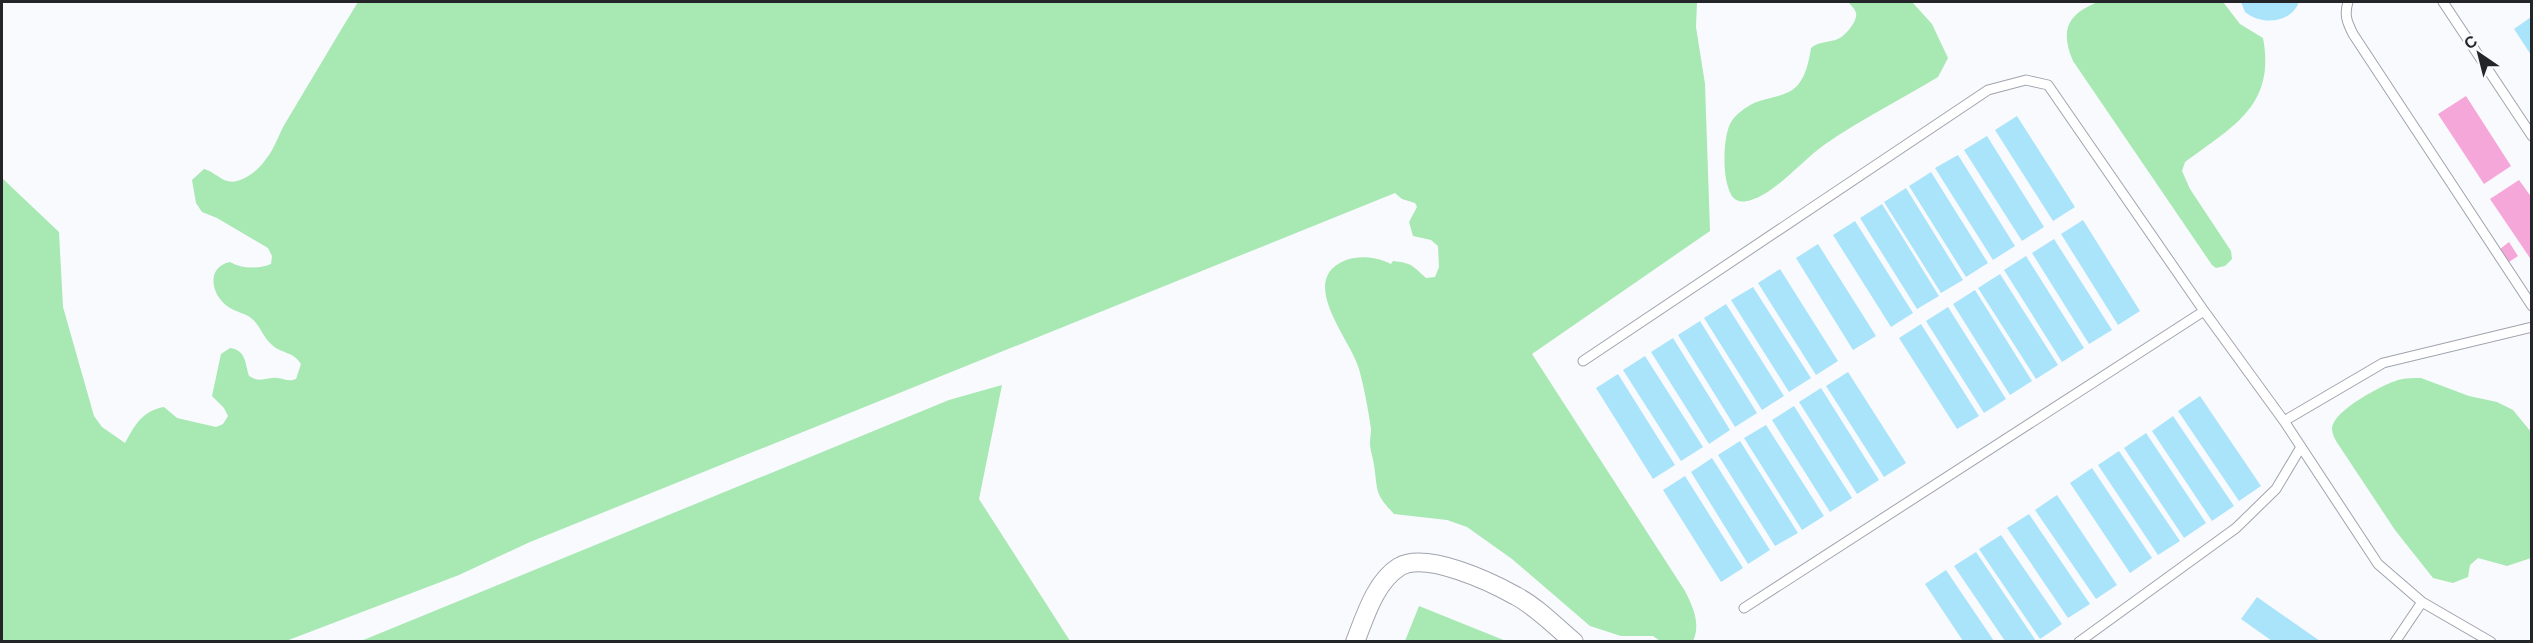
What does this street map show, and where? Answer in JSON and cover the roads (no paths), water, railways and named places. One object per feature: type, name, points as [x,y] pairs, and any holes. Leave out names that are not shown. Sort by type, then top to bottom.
[{"type":"street","points":[[1355,642],[1374,597],[1387,579],[1398,568],[1410,563],[1425,562],[1466,574],[1517,596],[1574,642]]},
{"type":"lane","points":[[2348,2],[2346,21],[2353,34],[2532,306]]},
{"type":"lane","points":[[2443,2],[2532,136]]},
{"type":"lane","points":[[1582,361],[1989,90],[2026,80],[2048,85],[2204,311],[2284,421],[2378,564],[2422,602],[2491,642]]},
{"type":"lane","points":[[1744,608],[2204,311]]},
{"type":"lane","points":[[2284,421],[2384,363],[2532,327]]},
{"type":"lane","points":[[2079,642],[2236,528],[2276,489],[2301,447]]},
{"type":"lane","points":[[2395,642],[2422,602]]},
{"type":"water","points":[[2241,2],[2299,2],[2290,14],[2267,21],[2245,12]]},
{"type":"water","points":[[2531,17],[2531,55],[2514,29]]},
{"type":"water","points":[[2017,116],[2075,207],[2053,221],[1995,130]]},
{"type":"water","points":[[1987,136],[2044,227],[2022,241],[1964,150]]},
{"type":"water","points":[[1958,155],[2015,246],[1993,260],[1935,168]]},
{"type":"water","points":[[1931,172],[1988,263],[1966,277],[1909,186]]},
{"type":"water","points":[[1906,188],[1963,280],[1941,293],[1884,202]]},
{"type":"water","points":[[1882,204],[1939,296],[1917,309],[1860,218]]},
{"type":"water","points":[[2083,220],[2140,311],[2118,325],[2061,234]]},
{"type":"water","points":[[1855,221],[1913,313],[1891,327],[1833,235]]},
{"type":"water","points":[[2054,239],[2112,330],[2089,344],[2032,253]]},
{"type":"water","points":[[1818,244],[1876,336],[1853,350],[1796,258]]},
{"type":"water","points":[[2026,256],[2084,348],[2062,362],[2004,270]]},
{"type":"water","points":[[1780,269],[1838,361],[1816,375],[1758,283]]},
{"type":"water","points":[[2000,274],[2058,365],[2036,379],[1978,288]]},
{"type":"water","points":[[1753,287],[1811,378],[1789,392],[1731,300]]},
{"type":"water","points":[[1975,290],[2032,381],[2010,395],[1953,304]]},
{"type":"water","points":[[1726,304],[1784,396],[1762,410],[1704,318]]},
{"type":"water","points":[[1948,307],[2006,399],[1984,413],[1926,321]]},
{"type":"water","points":[[1700,321],[1757,413],[1735,427],[1678,335]]},
{"type":"water","points":[[1921,324],[1979,416],[1957,429],[1899,338]]},
{"type":"water","points":[[1673,338],[1730,430],[1709,444],[1651,352]]},
{"type":"water","points":[[1645,356],[1703,447],[1681,461],[1623,370]]},
{"type":"water","points":[[1848,372],[1906,463],[1884,477],[1826,386]]},
{"type":"water","points":[[1618,374],[1675,465],[1653,479],[1596,388]]},
{"type":"water","points":[[1821,388],[1879,480],[1857,494],[1799,402]]},
{"type":"water","points":[[2200,396],[2261,486],[2239,501],[2178,411]]},
{"type":"water","points":[[1794,406],[1852,498],[1830,512],[1772,420]]},
{"type":"water","points":[[2173,416],[2234,506],[2212,521],[2152,431]]},
{"type":"water","points":[[1766,425],[1824,516],[1802,530],[1744,438]]},
{"type":"water","points":[[2146,433],[2206,523],[2184,538],[2124,448]]},
{"type":"water","points":[[1740,441],[1798,533],[1775,546],[1718,455]]},
{"type":"water","points":[[2119,451],[2180,541],[2158,555],[2098,465]]},
{"type":"water","points":[[1712,458],[1770,550],[1748,564],[1691,472]]},
{"type":"water","points":[[2092,468],[2152,558],[2130,573],[2070,483]]},
{"type":"water","points":[[1685,476],[1743,568],[1721,582],[1663,490]]},
{"type":"water","points":[[2057,495],[2117,585],[2096,599],[2035,510]]},
{"type":"water","points":[[2029,514],[2090,604],[2068,618],[2007,528]]},
{"type":"water","points":[[2001,535],[2062,624],[2040,639],[1979,549]]},
{"type":"water","points":[[1976,552],[2036,641],[2005,641],[1954,566]]},
{"type":"water","points":[[1946,570],[1994,641],[1963,641],[1925,584]]},
{"type":"water","points":[[2257,597],[2320,641],[2272,641],[2241,619]]}]
